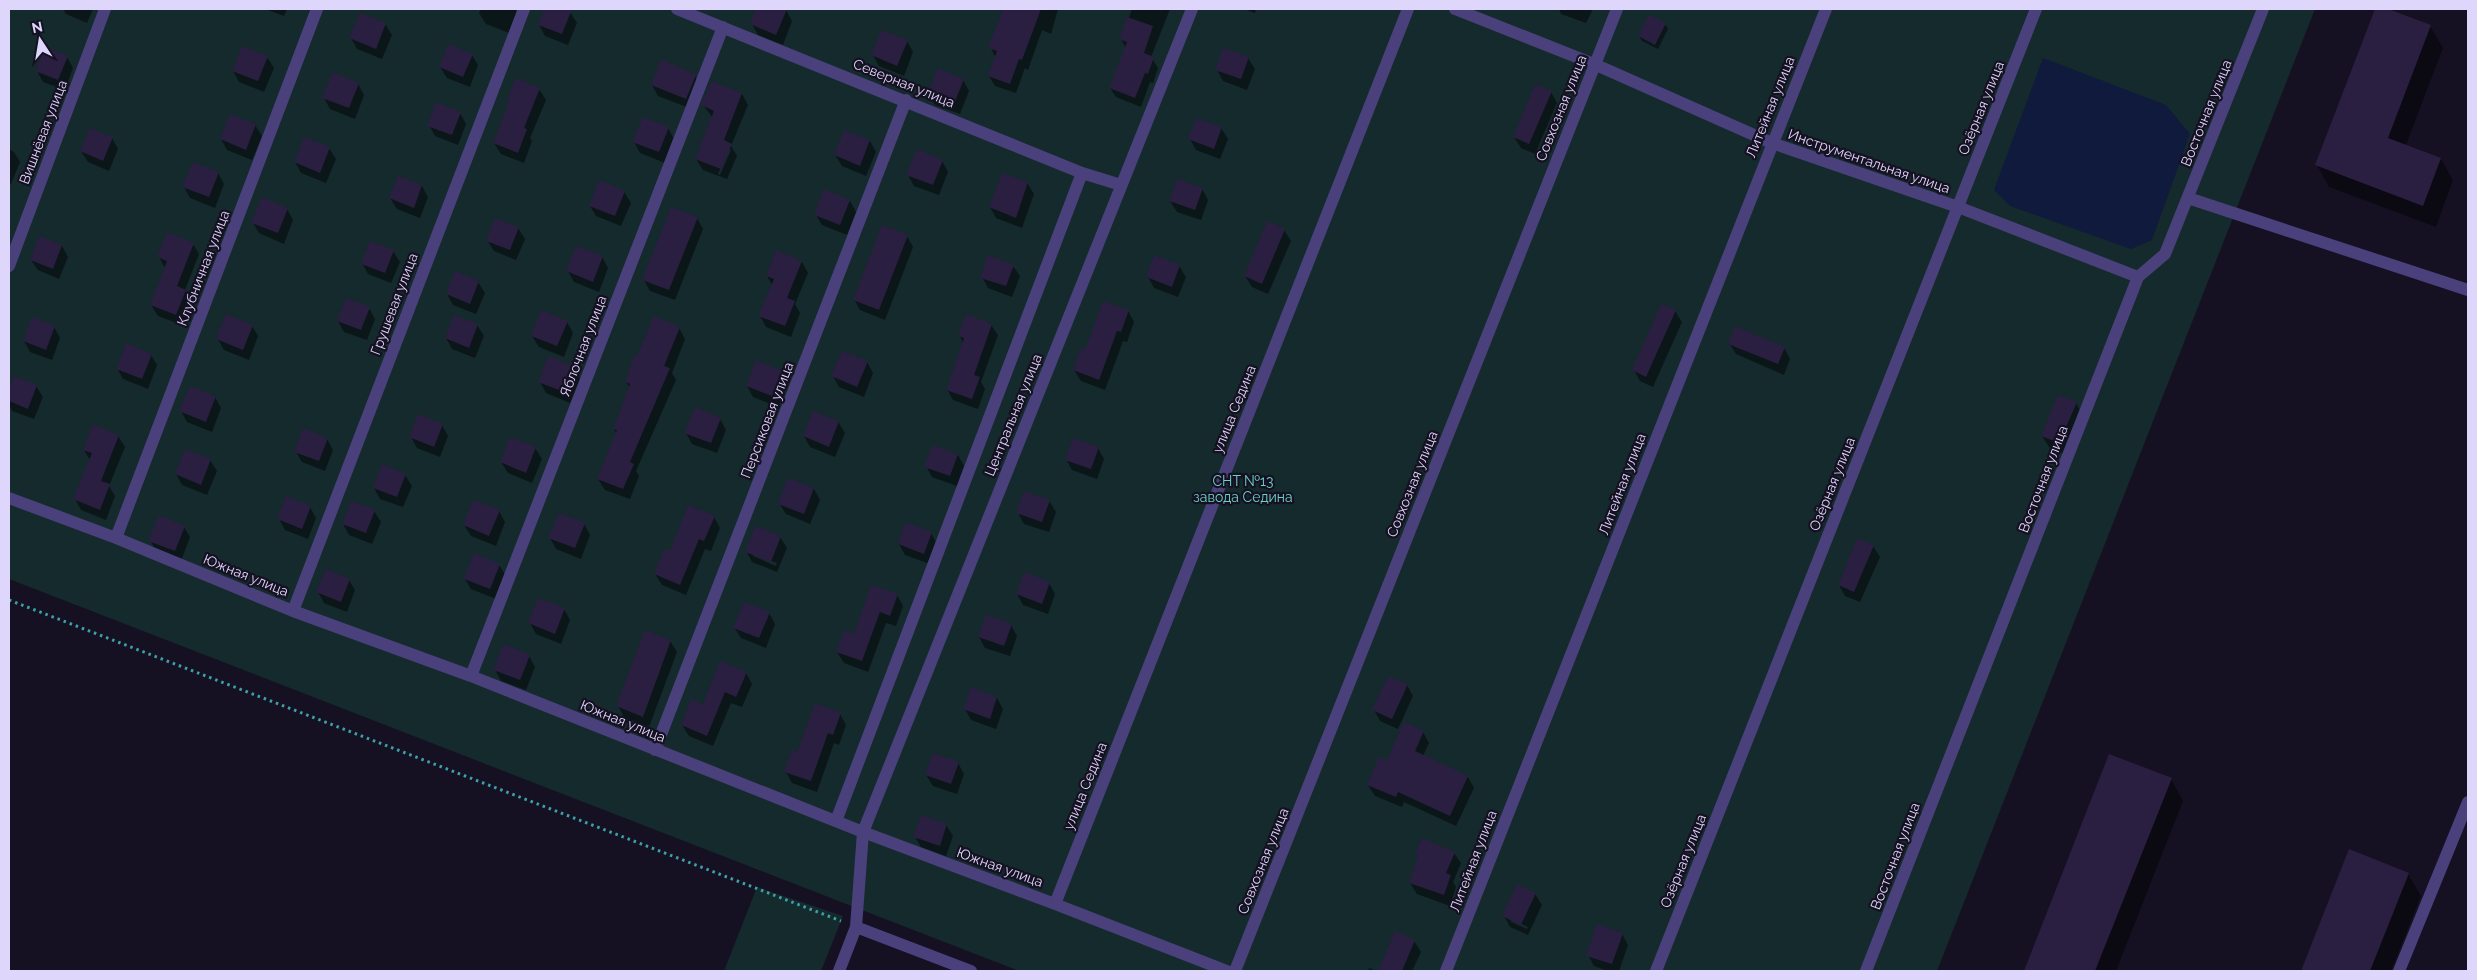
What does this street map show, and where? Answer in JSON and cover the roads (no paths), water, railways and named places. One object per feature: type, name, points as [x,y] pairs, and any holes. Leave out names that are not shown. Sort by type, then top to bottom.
[{"type":"street","name":"Вишнёвая улица","points":[[9,266],[105,9]]},
{"type":"street","name":"Клубничная улица","points":[[116,538],[318,9]]},
{"type":"street","name":"Грушевая улица","points":[[293,611],[524,9]]},
{"type":"street","name":"Северная улица","points":[[676,9],[1082,172],[1121,185]]},
{"type":"street","name":"Центральная улица","points":[[839,971],[856,927],[863,832],[1192,9]]},
{"type":"street","name":"улица Седина","points":[[1055,904],[1408,9]]},
{"type":"street","name":"Инструментальная улица","points":[[1455,9],[1594,64],[1772,143],[1958,207],[2138,277]]},
{"type":"street","name":"Совхозная улица","points":[[1235,971],[1617,9]]},
{"type":"street","name":"Литейная улица","points":[[1446,971],[1826,9]]},
{"type":"street","name":"Озёрная улица","points":[[1656,971],[2036,9]]},
{"type":"street","name":"Восточная улица","points":[[1866,971],[2138,277],[2165,254],[2263,9]]},
{"type":"street","name":"Яблочная улица","points":[[471,676],[723,27]]},
{"type":"street","name":"Персиковая улица","points":[[655,750],[906,100]]},
{"type":"street","name":"Центральная улица","points":[[836,822],[1082,172]]},
{"type":"street","points":[[2188,198],[2468,290]]},
{"type":"street","name":"Южная улица","points":[[9,498],[116,538],[293,611],[471,676],[836,822],[1227,971]]},
{"type":"street","points":[[2399,971],[2468,802]]},
{"type":"street","points":[[856,927],[971,971]]},
{"type":"water","points":[[2043,58],[2166,105],[2190,134],[2152,240],[2131,249],[2010,206],[1994,190]]},
{"type":"park label","name":"СНТ №13 завода Седина","points":[[1243,490]]}]
